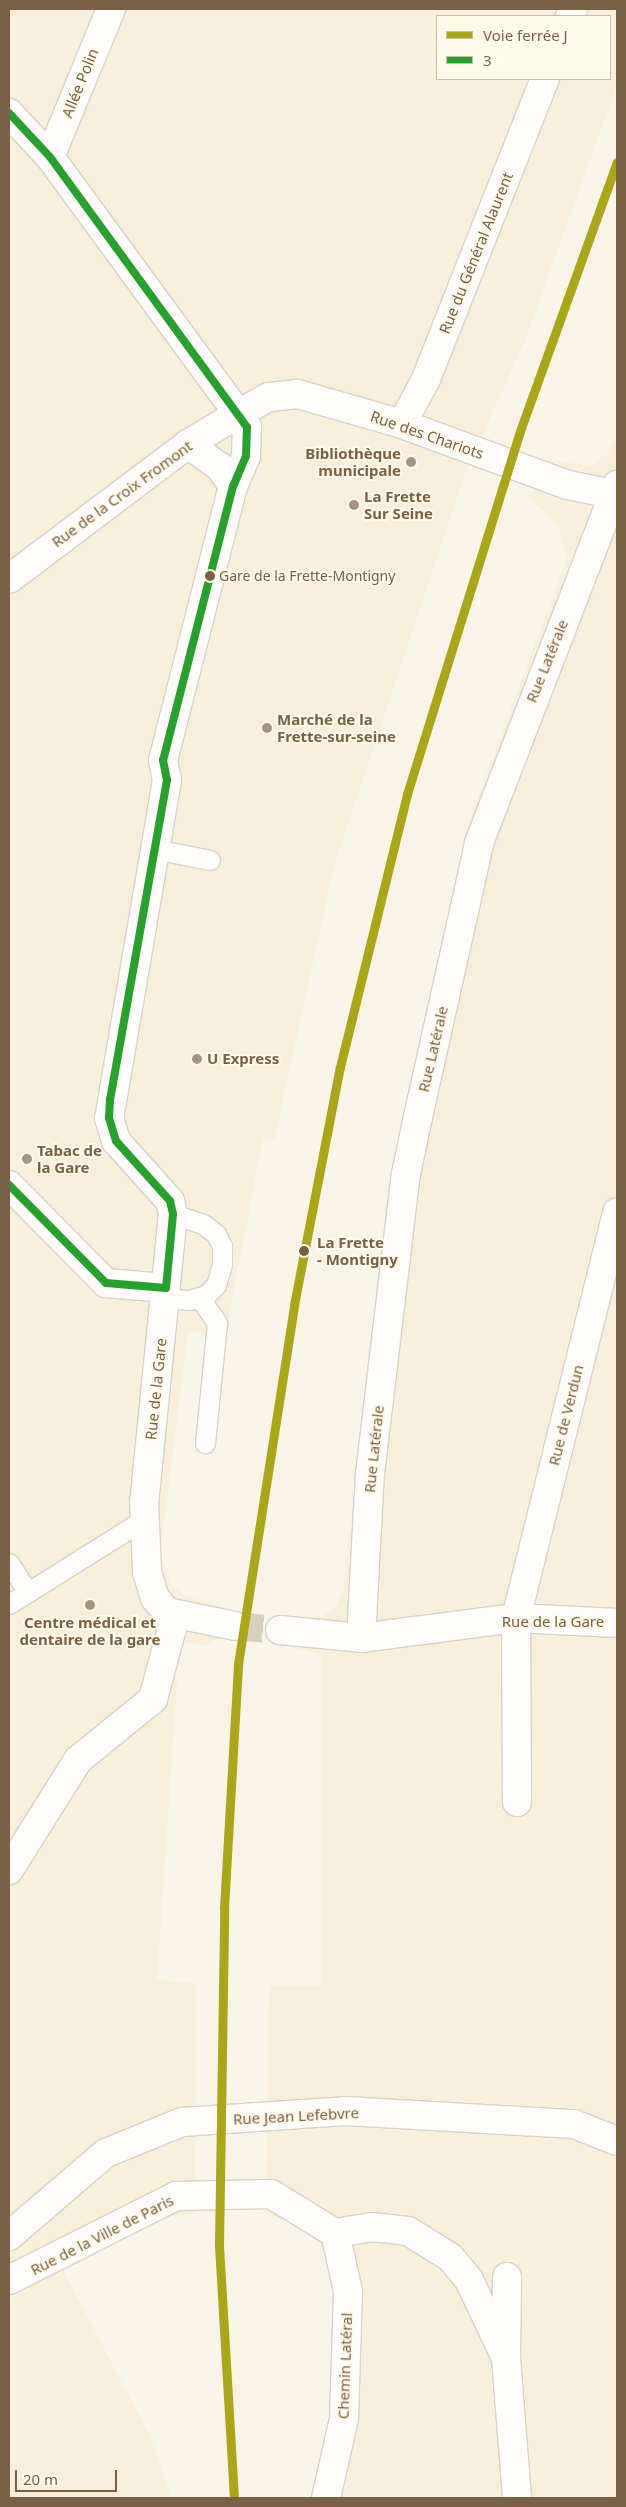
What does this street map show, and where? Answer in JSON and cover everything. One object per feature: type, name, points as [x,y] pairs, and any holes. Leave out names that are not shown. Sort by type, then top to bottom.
[{"type":"street","name":"Allée Polin","points":[[50,157],[111,9]]},
{"type":"street","name":"Rue du Général Alaurent","points":[[402,424],[426,379],[545,80]]},
{"type":"street","points":[[9,113],[50,157],[247,427],[246,456],[233,486],[163,760],[167,780],[112,1084],[109,1118],[116,1140],[170,1201],[173,1214]]},
{"type":"street","name":"Rue des Chariots","points":[[238,414],[284,393],[402,424],[568,485],[616,492]]},
{"type":"street","name":"Rue de la Croix Fromont","points":[[9,579],[188,444],[238,414]]},
{"type":"street","points":[[188,444],[220,467],[233,486]]},
{"type":"street","name":"Rue Latérale","points":[[361,1638],[370,1474],[406,1174],[418,1117],[479,843],[547,658],[616,492]]},
{"type":"street","points":[[10,1189],[106,1283],[166,1293]]},
{"type":"street","name":"Rue de Verdun","points":[[516,1618],[617,1212]]},
{"type":"street","name":"Rue de la Gare","points":[[173,1214],[143,1520],[152,1589],[160,1606],[175,1617]]},
{"type":"street","points":[[9,1870],[78,1760],[153,1699],[175,1617],[235,1626]]},
{"type":"street","points":[[516,1618],[517,1802]]},
{"type":"street","name":"Rue de la Gare","points":[[280,1630],[361,1638],[516,1618],[617,1622]]},
{"type":"street","name":"Rue Jean Lefebvre","points":[[9,2236],[106,2153],[182,2122],[346,2111],[574,2124],[617,2141]]},
{"type":"street","name":"Rue de la Ville de Paris","points":[[9,2280],[176,2196],[271,2194],[335,2233]]},
{"type":"street","points":[[335,2233],[371,2228],[408,2232],[432,2242],[469,2280],[506,2358]]},
{"type":"street","name":"Chemin Latéral","points":[[326,2498],[344,2409],[348,2291],[335,2233]]},
{"type":"street","points":[[507,2277],[506,2358],[518,2498]]},
{"type":"lane","points":[[154,849],[210,860]]},
{"type":"lane","points":[[166,1293],[199,1297],[216,1285],[222,1246],[203,1224],[173,1214]]},
{"type":"lane","points":[[199,1297],[217,1323],[205,1443]]},
{"type":"lane","points":[[9,1604],[143,1520]]},
{"type":"lane","points":[[9,1563],[28,1592]]},
{"type":"shaded area","points":[[9,9],[617,9],[617,85],[526,338],[465,474],[335,863],[274,1140],[263,1138],[225,1337],[188,1331],[160,1554],[171,1583],[184,1595],[236,1611],[233,1637],[212,1640],[209,1646],[184,1642],[171,1677],[177,1680],[157,1980],[196,1983],[195,2214],[165,2216],[63,2270],[150,2436],[171,2498],[9,2498]]},
{"type":"shaded area","points":[[617,436],[617,2498],[313,2498],[329,2420],[333,2281],[322,2247],[306,2230],[266,2213],[269,1986],[322,1986],[321,1655],[277,1643],[283,1619],[321,1616],[335,1608],[343,1592],[377,1282],[466,829],[567,559],[558,524],[530,499],[547,459],[590,466],[608,453]]},
{"type":"tunnel","points":[[235,1626],[280,1630]]},
{"type":"rail line","name":"J","points":[[234,2498],[219,2245],[224,1908],[238,1664],[294,1305],[340,1067],[407,794],[520,431],[617,162]]},
{"type":"transit line","name":"3","points":[[9,113],[50,157],[247,427],[246,456],[233,486],[163,760],[167,780],[110,1099],[109,1118],[116,1141],[170,1201],[173,1214],[166,1288],[106,1283],[9,1185]]},
{"type":"place","name":"Bibliothèque municipale","points":[[411,462]]},
{"type":"place","name":"La Frette Sur Seine","points":[[354,505]]},
{"type":"place","name":"Gare de la Frette-Montigny","points":[[210,576]]},
{"type":"place","name":"Marché de la Frette-sur-seine","points":[[267,728]]},
{"type":"place","name":"U Express","points":[[197,1059]]},
{"type":"place","name":"Tabac de la Gare","points":[[27,1159]]},
{"type":"place","name":"La Frette - Montigny","points":[[304,1251]]},
{"type":"place","name":"Centre médical et dentaire de la gare","points":[[90,1605]]}]
